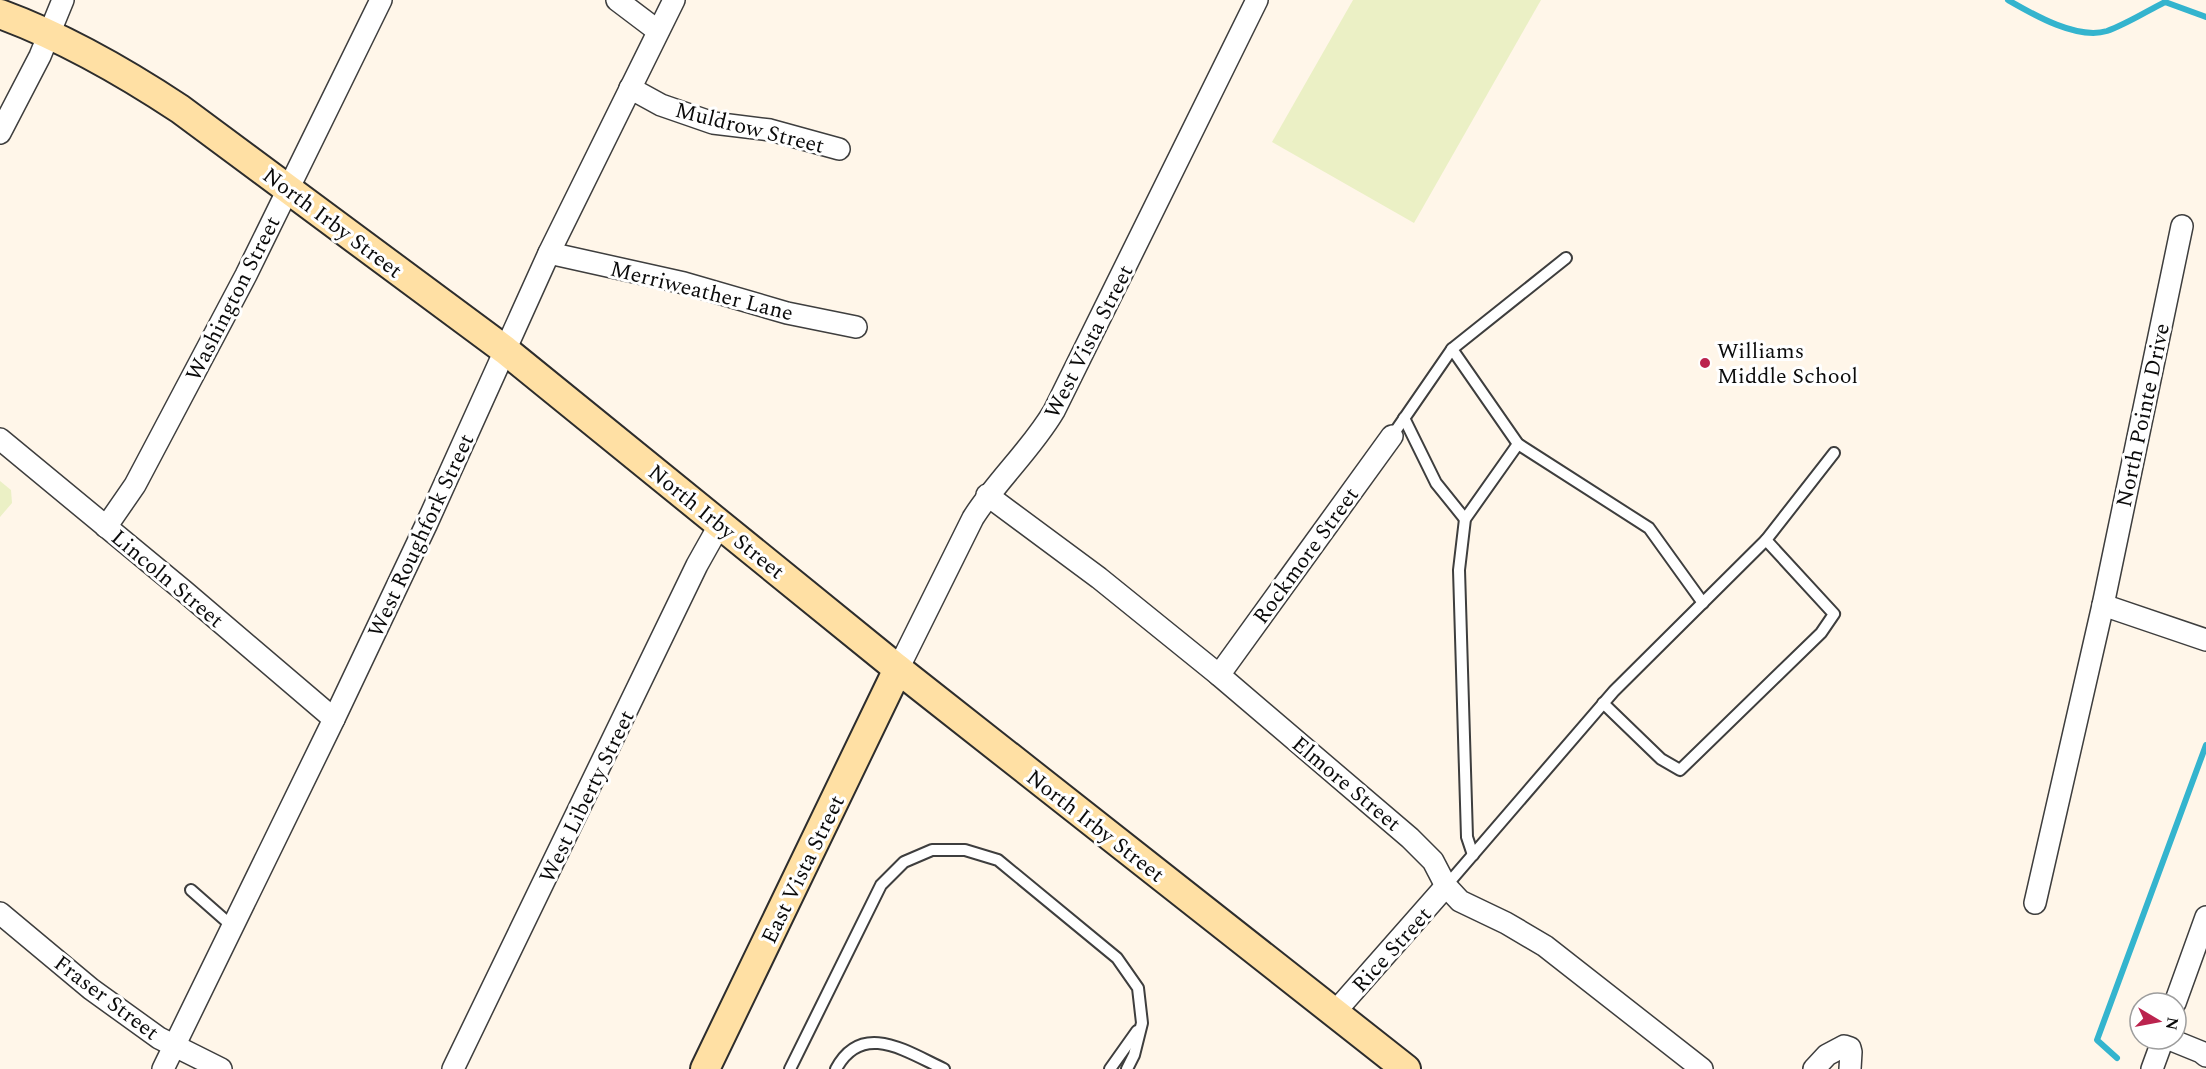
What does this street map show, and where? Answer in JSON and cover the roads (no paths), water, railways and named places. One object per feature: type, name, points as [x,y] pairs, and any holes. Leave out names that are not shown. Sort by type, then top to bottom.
[{"type":"main road","name":"North Irby Street","points":[[0,14],[50,35],[126,75],[163,98],[506,350],[898,669],[1406,1069]]},
{"type":"main road","name":"East Vista Street","points":[[705,1069],[898,669]]},
{"type":"street","points":[[0,133],[50,35],[63,0]]},
{"type":"street","name":"Washington Street","points":[[105,527],[135,485],[246,275],[381,0]]},
{"type":"street","points":[[617,0],[658,31]]},
{"type":"street","name":"West Roughfork Street","points":[[163,1069],[334,720],[549,253],[674,0]]},
{"type":"street","name":"West Vista Street","points":[[898,669],[973,518],[987,495],[1028,449],[1054,411],[1257,0]]},
{"type":"street","name":"Muldrow Street","points":[[630,88],[661,105],[713,123],[788,134],[839,149]]},
{"type":"street","name":"North Pointe Drive","points":[[2035,903],[2103,605],[2182,226]]},
{"type":"street","name":"Merriweather Lane","points":[[549,253],[684,283],[787,313],[856,327]]},
{"type":"street","name":"Rockmore Street","points":[[1219,675],[1392,436]]},
{"type":"street","name":"Lincoln Street","points":[[0,439],[184,591],[334,720]]},
{"type":"street","name":"Elmore Street","points":[[987,495],[1099,578],[1219,675],[1410,838],[1433,861],[1446,886],[1460,901],[1506,923],[1545,946],[1702,1069]]},
{"type":"street","name":"West Liberty Street","points":[[453,1069],[697,565],[720,524]]},
{"type":"street","points":[[2103,605],[2206,640]]},
{"type":"street","name":"Rice Street","points":[[1335,1012],[1446,886]]},
{"type":"street","name":"Fraser Street","points":[[0,914],[91,989],[159,1038],[221,1069]]},
{"type":"street","points":[[2179,991],[2206,917]]},
{"type":"street","points":[[1814,1069],[1827,1055],[1844,1046],[1850,1048],[1850,1069]]},
{"type":"street","points":[[2188,1046],[2206,1056]]},
{"type":"street","points":[[2152,1069],[2159,1051]]},
{"type":"lane","points":[[1392,436],[1452,349],[1566,258]]},
{"type":"lane","points":[[1452,349],[1518,444],[1649,528],[1703,603]]},
{"type":"lane","points":[[1404,418],[1436,483],[1465,519]]},
{"type":"lane","points":[[1473,855],[1467,837],[1460,570],[1465,519],[1518,444]]},
{"type":"lane","points":[[1446,886],[1604,703],[1766,540],[1834,453]]},
{"type":"lane","points":[[1604,703],[1661,759],[1680,770],[1821,633],[1834,614],[1766,540]]},
{"type":"lane","points":[[790,1069],[881,885],[904,862],[932,850],[966,850],[998,860],[1117,958],[1138,988],[1142,1023],[1134,1055],[1127,1069]]},
{"type":"lane","points":[[191,890],[233,927]]},
{"type":"lane","points":[[1110,1069],[1142,1023]]},
{"type":"lane","points":[[836,1069],[844,1055],[864,1043],[889,1044],[944,1069]]},
{"type":"waterway","points":[[2008,0],[2056,24],[2083,32],[2107,31],[2165,2],[2206,17]]},
{"type":"waterway","points":[[2117,1058],[2097,1040],[2206,745]]},
{"type":"place","name":"Williams Middle School","points":[[1705,363]]}]
